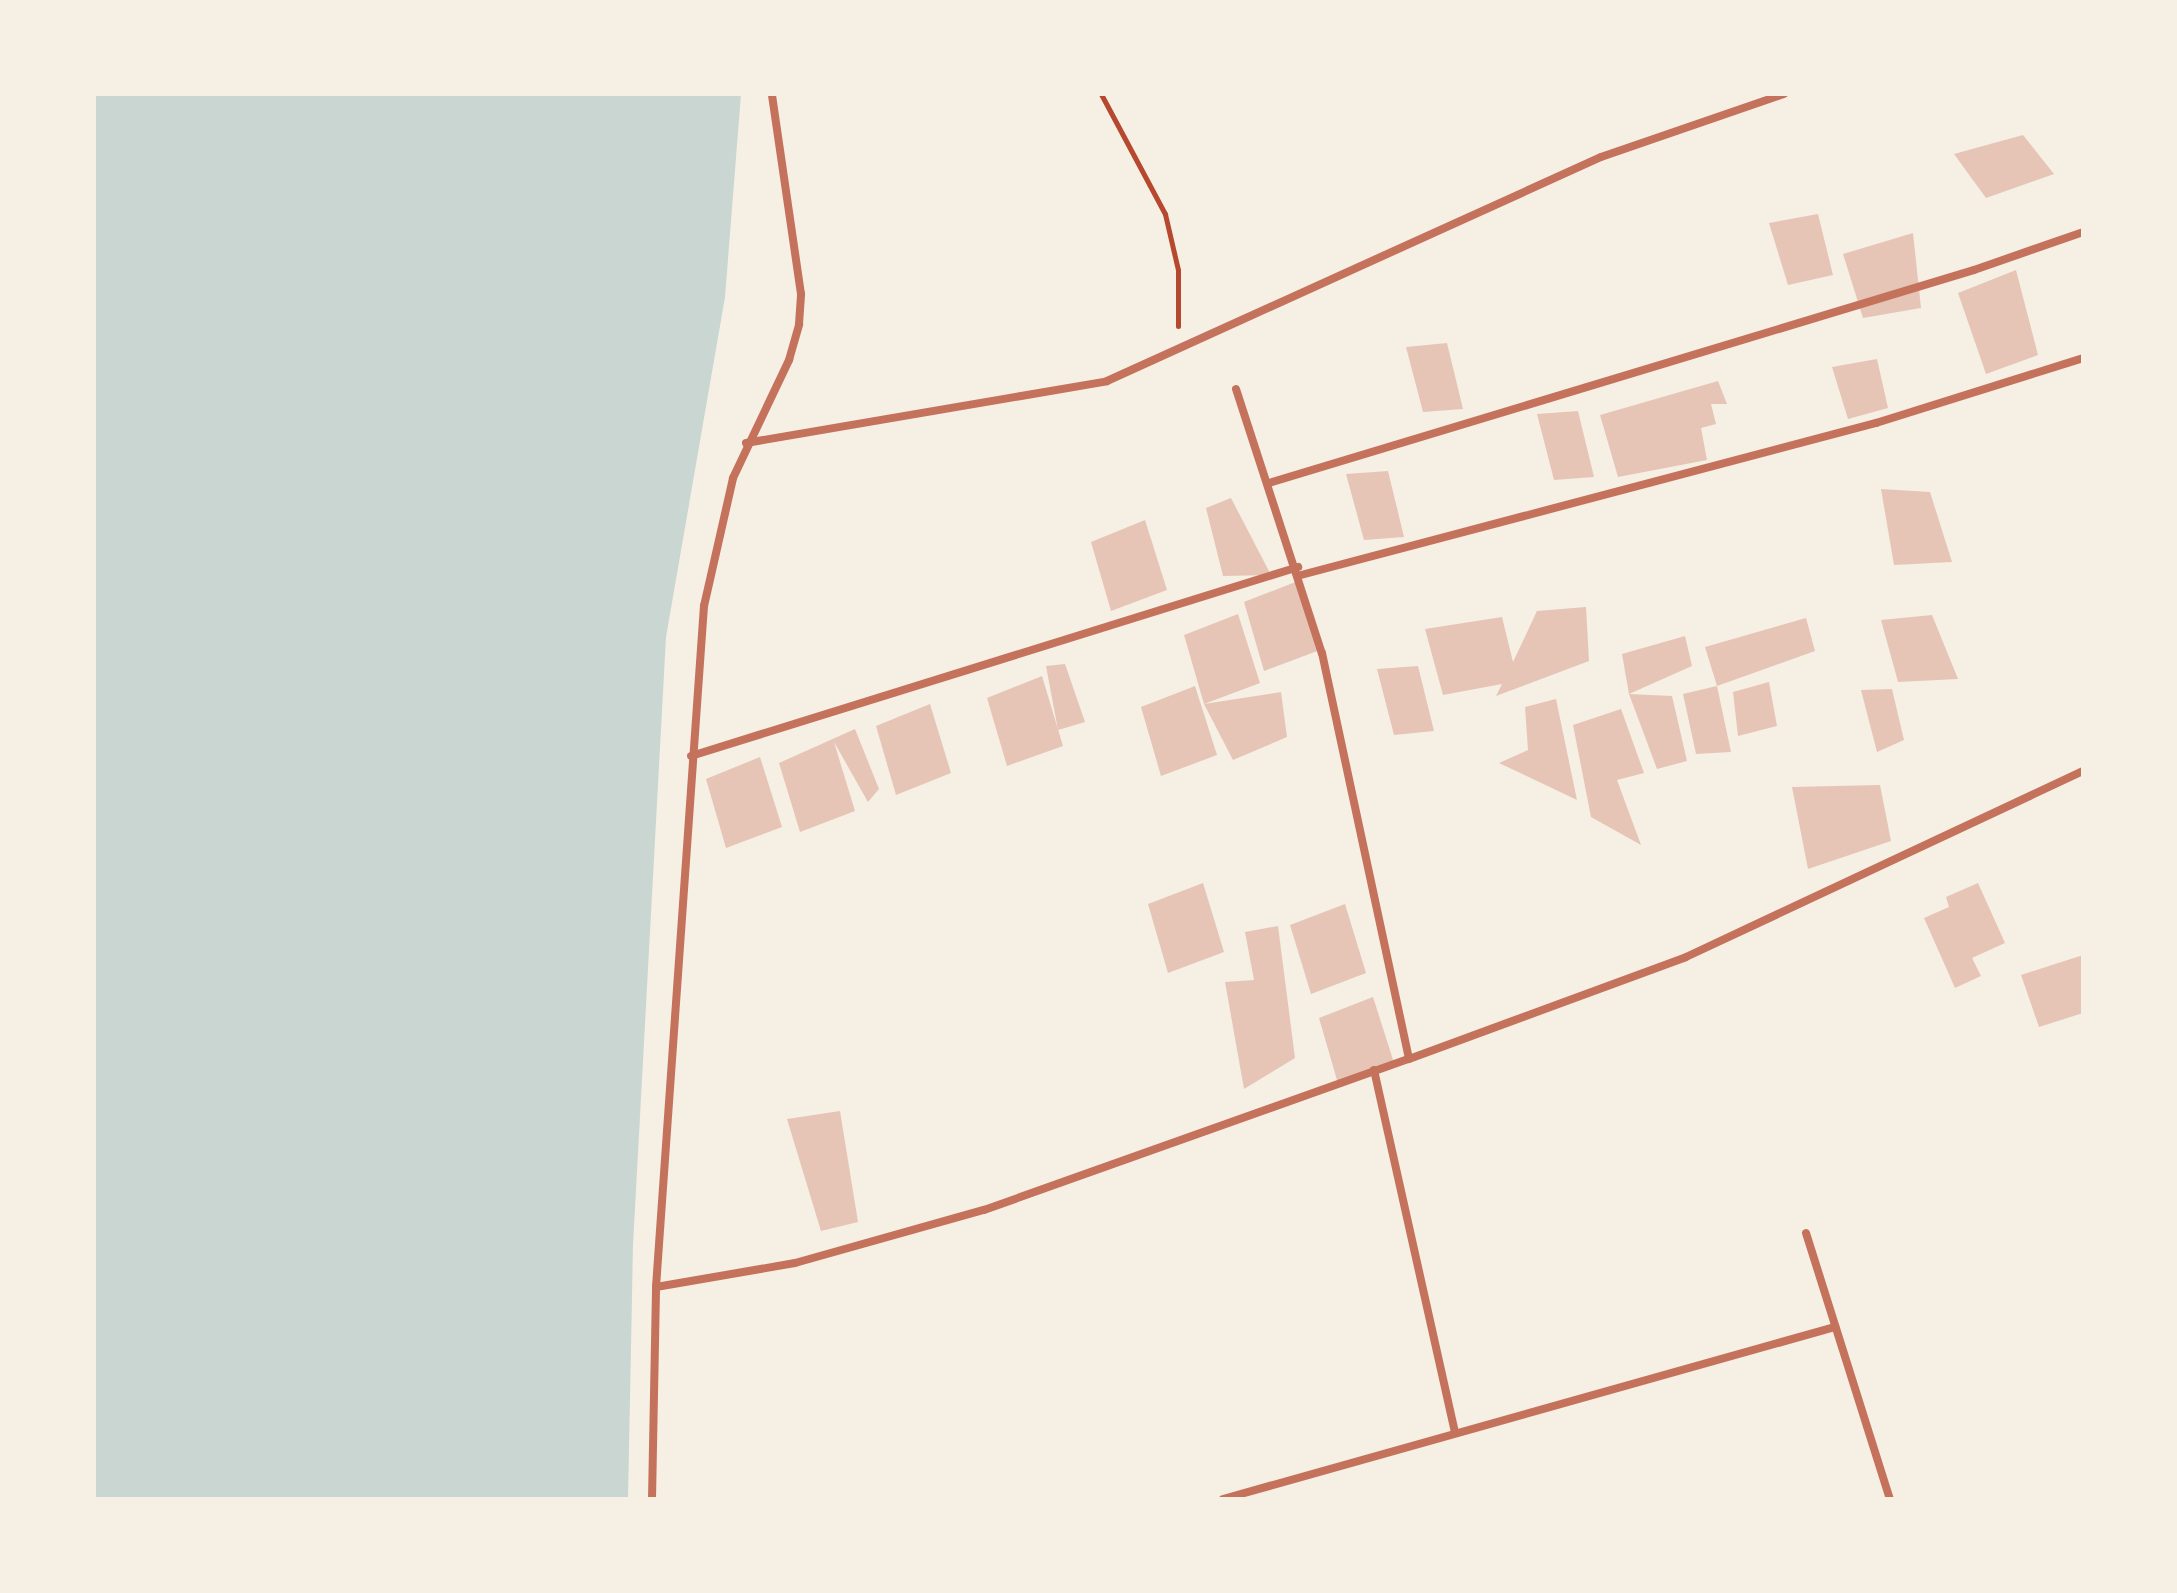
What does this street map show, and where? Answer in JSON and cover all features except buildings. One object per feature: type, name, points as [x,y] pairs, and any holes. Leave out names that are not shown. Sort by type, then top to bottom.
[{"type":"street","points":[[652,1499],[656,1287],[691,756],[704,606],[718,532],[746,443],[789,360],[799,324],[801,294],[772,94]]},
{"type":"street","points":[[746,443],[1107,381],[1179,351],[1601,157],[1784,94]]},
{"type":"street","points":[[1269,483],[1974,270],[2083,232]]},
{"type":"street","points":[[691,756],[1300,571],[1876,423],[2083,358]]},
{"type":"street","points":[[1236,389],[1300,571],[1409,1059]]},
{"type":"street","points":[[656,1287],[795,1263],[984,1210],[1409,1059],[1686,957],[2083,771]]},
{"type":"street","points":[[1374,1070],[1455,1432]]},
{"type":"street","points":[[1806,1233],[1890,1499]]},
{"type":"street","points":[[1223,1499],[1835,1327]]},
{"type":"path","points":[[1101,94],[1165,214],[1178,270],[1179,351]]},
{"type":"shaded area","points":[[94,94],[741,94],[725,297],[666,637],[633,1245],[628,1499],[94,1499]]}]
